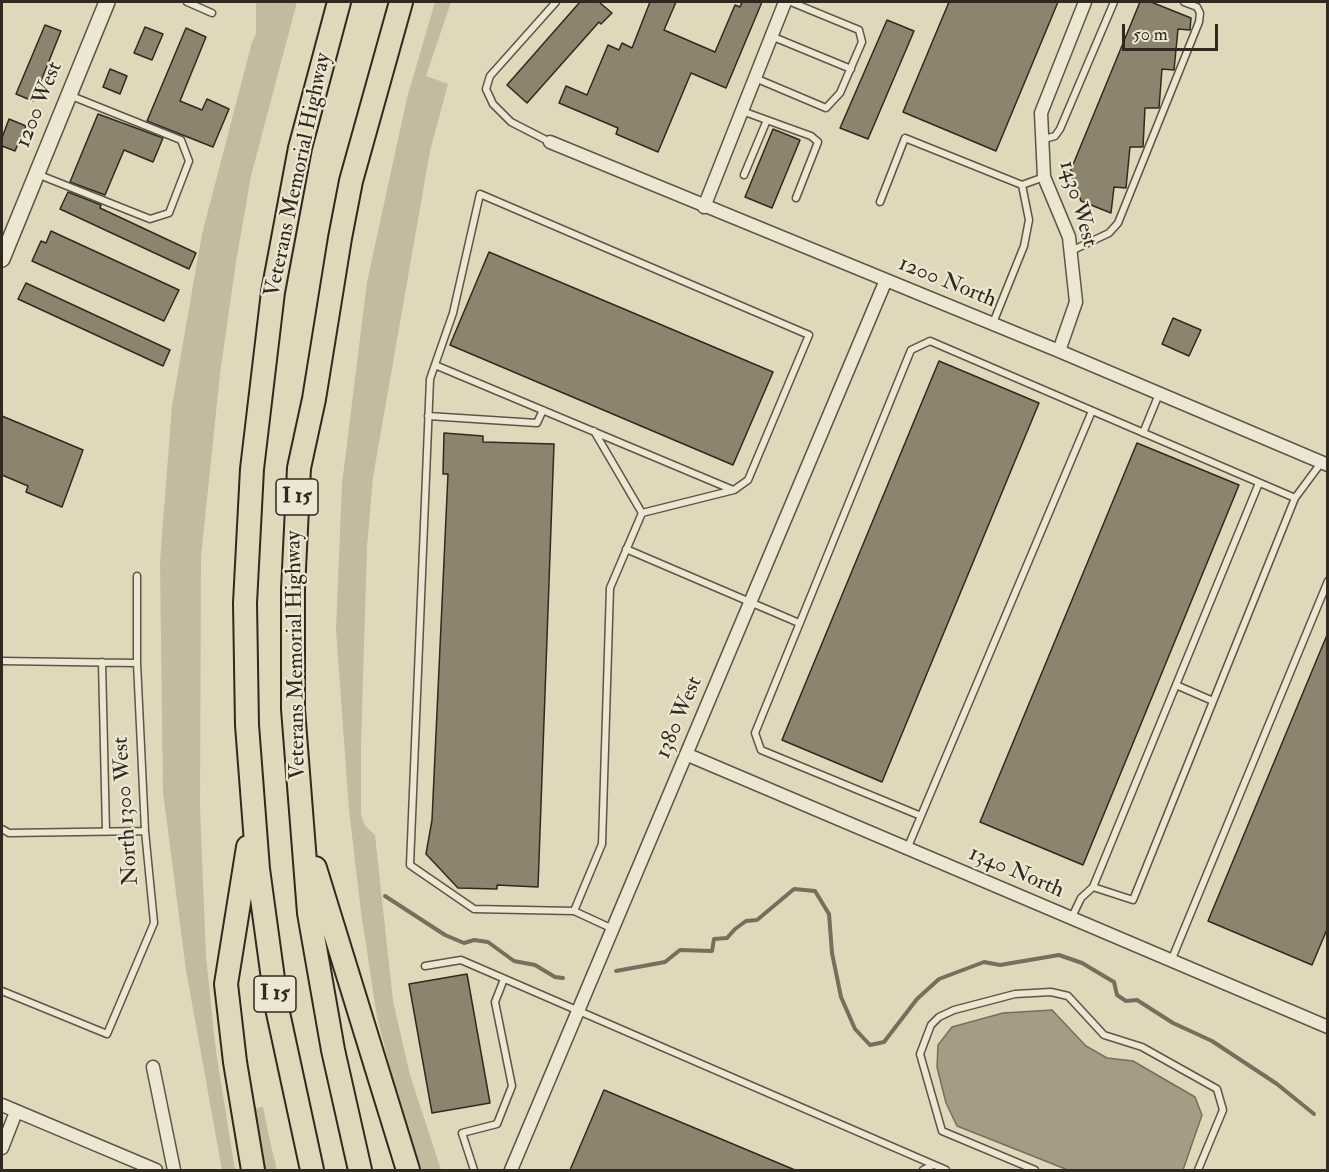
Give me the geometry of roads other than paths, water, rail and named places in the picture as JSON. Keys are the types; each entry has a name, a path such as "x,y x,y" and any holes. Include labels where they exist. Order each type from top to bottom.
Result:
{"highway":[{"name":"Veterans Memorial Highway","path":"312,1170 277,1008 253,816 247,725 245,603 249,504 260,388 273,292 291,193 312,100 339,2"},
{"name":"Veterans Memorial Highway","path":"360,1170 322,996 309,913 300,818 292,644 299,468 314,399 351,182 401,2"},
{"path":"253,816 226,984 235,1062 253,1170"},
{"path":"300,818 408,1170"}],"street":[{"name":"1200 West","path":"2,260 107,2"},
{"path":"704,207 785,2"},
{"name":"1430 West","path":"1059,351 1076,302 1070,237 1044,177 1040,141 1041,112 1084,2"},
{"name":"1200 North","path":"550,142 1059,351 1325,464"},
{"name":"1380 West","path":"511,1170 688,755 886,280"},
{"name":"1340 North","path":"688,755 1328,1027"},
{"path":"153,1067 174,1170"},
{"path":"2,1106 156,1170"},
{"path":"2,1148 16,1112"}],"lane":[{"path":"187,2 212,12"},
{"path":"550,142 511,122 493,104 486,89 490,76 556,2"},
{"path":"755,78 826,108 840,93 862,42 859,30 790,2"},
{"path":"1040,141 1055,136 1060,129 1114,2"},
{"path":"1071,251 1102,237 1118,223 1199,22 1200,14 1197,7 1184,2"},
{"path":"771,36 850,69"},
{"path":"36,174 150,219 169,213 189,161 181,140 69,95"},
{"path":"742,111 811,136 818,142 796,198"},
{"path":"744,175 767,120"},
{"path":"880,202 905,138 1022,184 1044,177"},
{"path":"993,324 1024,246 1029,220 1022,184"},
{"path":"613,930 574,911 474,909 410,865 430,379 453,313 480,194 809,335 748,480 734,490 642,513"},
{"path":"921,816 761,750 754,733 911,350 930,341 1295,498"},
{"path":"435,365 734,490"},
{"path":"1143,433 1159,393"},
{"path":"428,416 537,423 543,410"},
{"path":"907,849 1092,411"},
{"path":"594,431 642,513"},
{"path":"1093,887 1133,900 1295,498 1325,464"},
{"path":"1071,919 1081,898 1093,887 1259,483"},
{"path":"574,911 602,844 610,588 642,513"},
{"path":"626,549 799,623"},
{"name":"North 1300 West","path":"2,991 107,1034 154,923 145,831 137,663 137,576"},
{"path":"1171,962 1328,581"},
{"path":"2,660 137,663"},
{"path":"102,662 106,832"},
{"path":"1176,685 1213,701"},
{"path":"2,829 9,833 145,831"},
{"path":"425,966 461,960 946,1170"},
{"path":"474,1170 462,1133 497,1124 512,1086 495,1002 504,979"},
{"path":"1035,1170 942,1131 920,1054 931,1025 939,1017 954,1010 1015,994 1051,992 1068,996 1104,1035 1142,1047 1217,1089 1223,1110 1198,1170"},
{"path":"923,1170 933,1165"}],"waterway":[{"path":"616,971 665,962 680,950 712,951 714,939 727,938 746,921 757,920 794,889 815,891 829,914 832,953 841,997 855,1029 870,1045 884,1042 917,999 939,979 984,962 1000,965 1059,955 1082,963 1114,982 1117,995 1126,1001 1137,1000 1173,1023 1212,1041 1277,1084 1314,1114"},
{"path":"385,896 445,935 464,943 474,940 488,942 514,961 535,965 555,977 563,978"}]}
